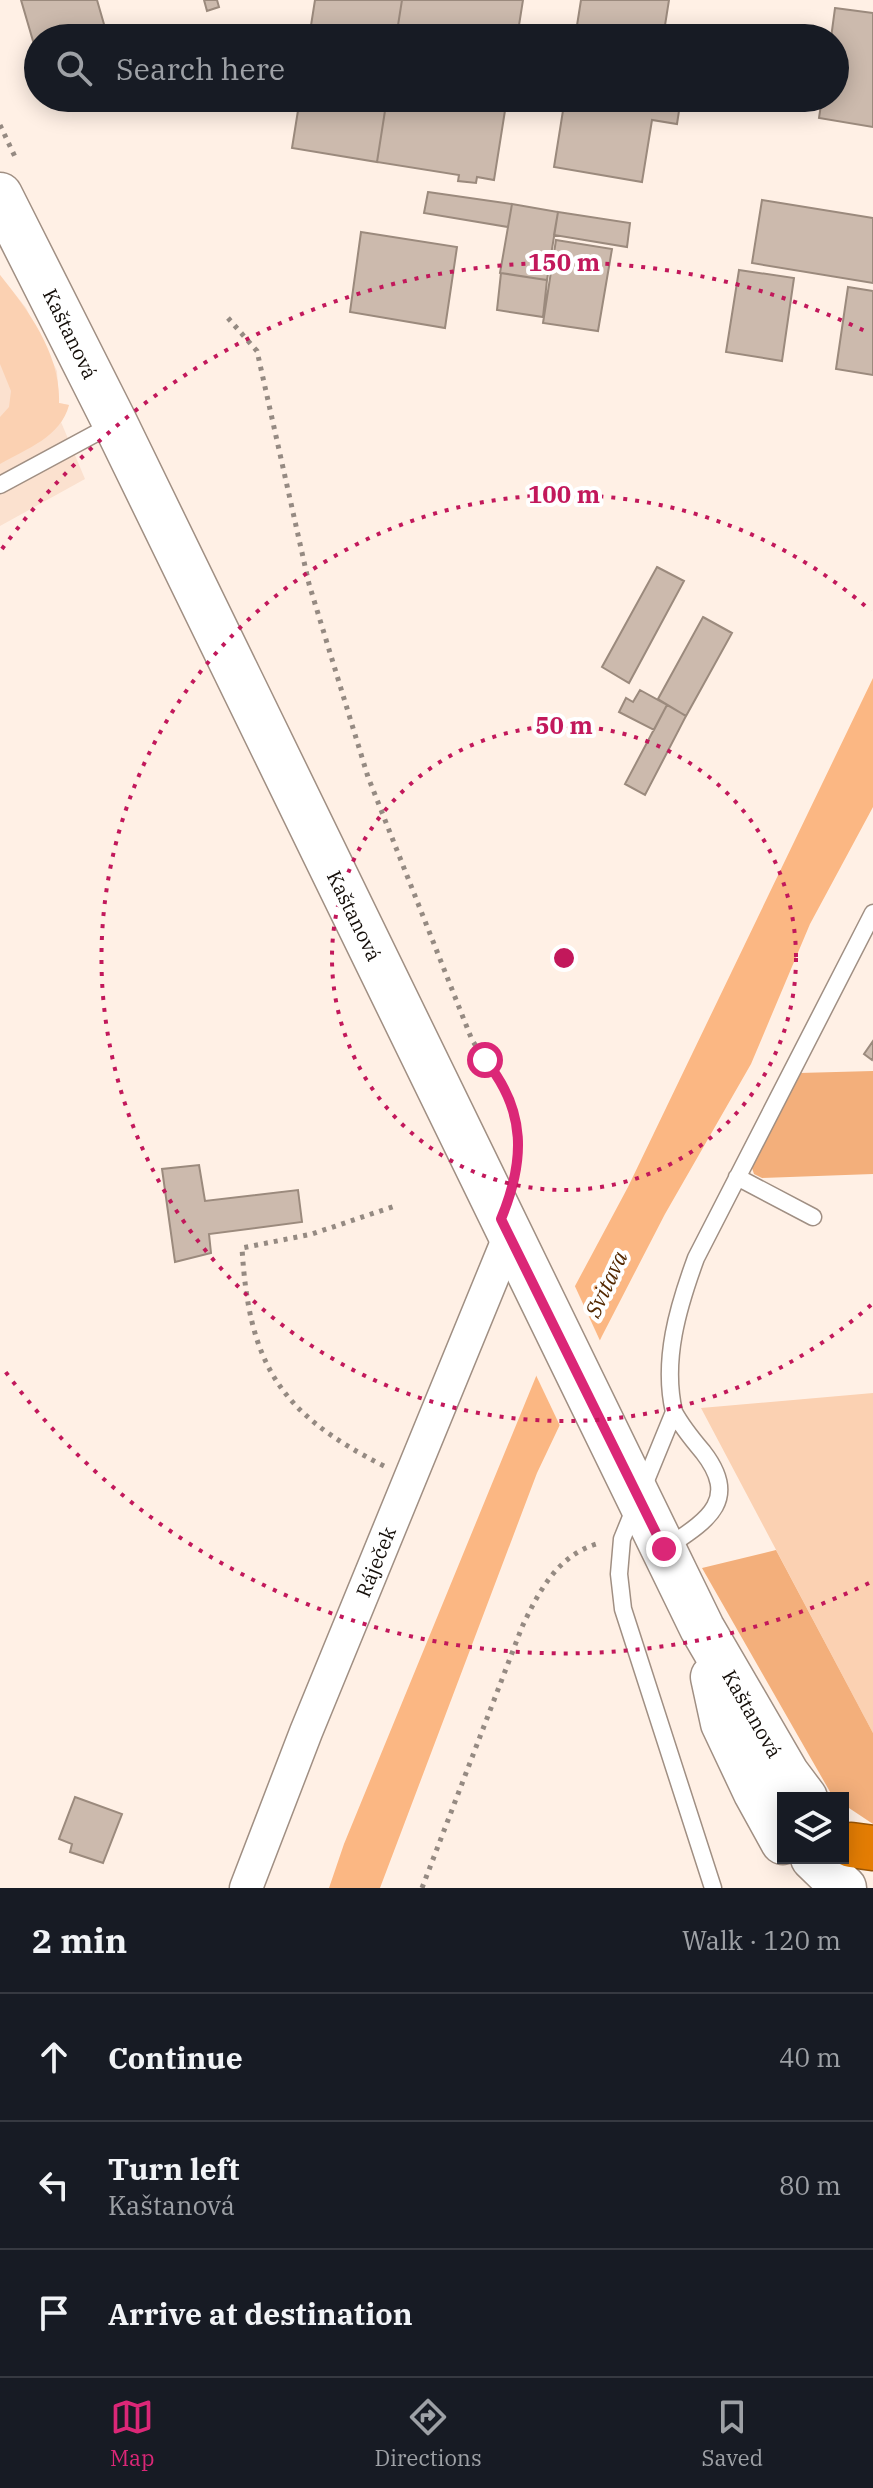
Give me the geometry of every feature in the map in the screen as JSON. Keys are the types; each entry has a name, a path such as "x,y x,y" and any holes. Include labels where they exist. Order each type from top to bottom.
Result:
{"main road":[{"name":"Kaštanová","path":"2,195 702,1628 800,1792"},
{"name":"Kaštanová","path":"702,1628 723,1723 777,1828"},
{"path":"844,1888 851,1850"},
{"path":"796,1864 811,1888"}],"street":[{"name":"Ráječek","path":"246,1888 306,1732 510,1239"}],"lane":[{"path":"0,485 115,423"},
{"path":"664,1549 704,1520 718,1505 720,1496 714,1471 674,1412 670,1393 669,1371 677,1316 696,1258 873,913"},
{"path":"737,1177 813,1217"},
{"path":"674,1412 629,1481 619,1574 623,1609 713,1888"}],"path":[{"path":"228,318 257,351 309,584 368,777 472,1040 504,1086 511,1102 518,1138 510,1239"},
{"path":"395,1206 312,1234 242,1248 250,1321 278,1385 296,1408 325,1431 410,1479"},
{"path":"422,1888 534,1601 549,1577 582,1549 622,1539"}],"shaded area":[{"path":"0,275 26,308 57,371 59,403 69,405 61,422 85,479 0,526"},
{"path":"0,275 41,334 55,368 59,403 69,405 65,416 51,434 0,464 0,417 9,407 11,391 0,364"},
{"path":"873,1071 873,1174 762,1178 754,1174 751,1165 799,1073"},
{"path":"873,1393 873,1733 701,1408"},
{"path":"776,1550 873,1733 873,1824 849,1808 849,1792 830,1792 702,1568"}],"water":[{"name":"Svitava","path":"873,678 873,807 810,924 751,1064 665,1214 602,1336 537,1473 380,1888 329,1888 344,1844 567,1301 628,1187"}],"pier":[{"path":"573,1282 602,1345 562,1430 534,1371"}],"building":[{"path":"21,0 97,0 104,24 28,24"},
{"path":"204,0 217,0 219,7 207,11"},
{"path":"315,0 402,0 398,24 311,24"},
{"path":"402,0 523,0 519,24 398,24"},
{"path":"581,0 669,0 665,24 577,24"},
{"path":"835,8 873,13 873,127 819,118 820,112 849,112 849,24 833,24"},
{"path":"298,112 385,112 377,162 292,148"},
{"path":"385,112 505,112 494,180 477,177 476,183 458,181 459,175 377,162"},
{"path":"563,112 679,112 677,124 652,120 642,182 554,167"},
{"path":"428,192 512,204 508,227 424,213"},
{"path":"762,200 873,218 873,283 752,263"},
{"path":"512,204 558,212 547,280 500,273"},
{"path":"558,212 630,223 627,247 554,235"},
{"path":"361,232 457,247 445,328 350,312"},
{"path":"556,240 612,249 598,331 543,323"},
{"path":"739,270 794,278 782,361 726,352"},
{"path":"501,273 547,280 543,317 497,310"},
{"path":"848,287 873,291 873,375 836,369"},
{"path":"657,567 684,581 629,683 602,667"},
{"path":"703,617 732,633 686,716 658,699"},
{"path":"640,690 667,705 654,730 619,712 626,698 633,702"},
{"path":"667,705 686,716 645,795 625,784"},
{"path":"873,1041 873,1058 872,1060 864,1054"},
{"path":"199,1165 205,1201 298,1190 302,1222 209,1234 211,1253 175,1262 162,1169"},
{"path":"75,1797 122,1814 103,1863 70,1852 72,1844 59,1839"}],"route":[{"path":"485,1060 504,1086 516,1118 517,1170 501,1219 664,1549"}]}
